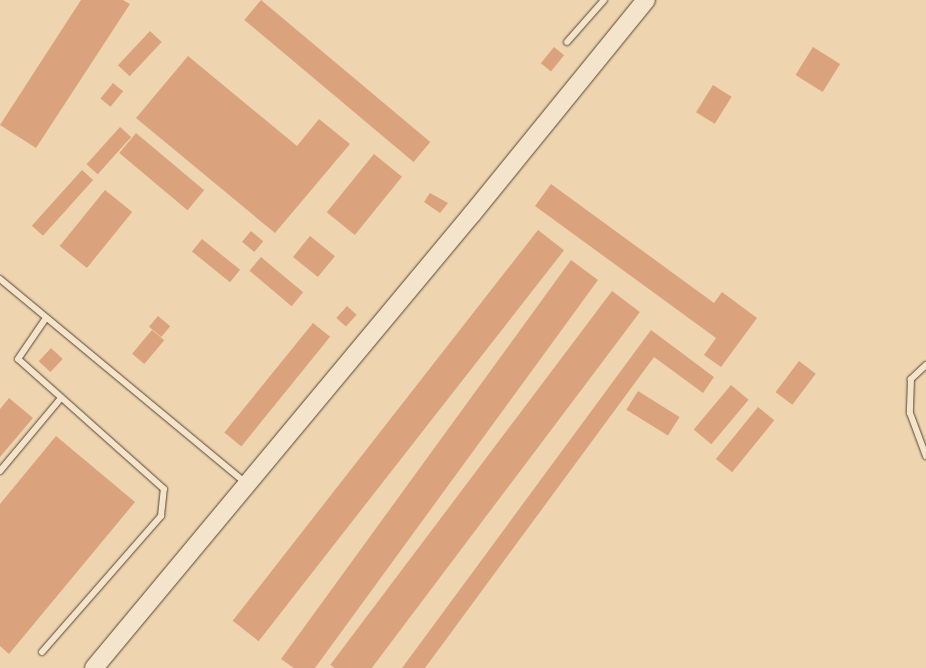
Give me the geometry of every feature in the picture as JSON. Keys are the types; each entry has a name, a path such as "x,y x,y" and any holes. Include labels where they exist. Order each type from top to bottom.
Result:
{"street":[{"path":"94,668 248,485 646,0"}],"lane":[{"path":"567,42 604,0"},
{"path":"0,279 248,485"},
{"path":"42,652 161,516 164,489 18,359 46,318"},
{"path":"926,365 911,379 910,413 926,456"},
{"path":"0,471 61,398"}],"building":[{"path":"81,0 123,0 130,4 36,148 0,125"},
{"path":"261,0 430,142 414,162 244,20"},
{"path":"150,31 162,42 130,76 118,65"},
{"path":"554,47 564,55 551,72 541,63"},
{"path":"813,47 840,64 823,92 796,75"},
{"path":"188,56 297,146 319,119 350,144 275,233 136,118"},
{"path":"113,83 123,91 111,107 100,99"},
{"path":"713,85 732,97 715,124 696,112"},
{"path":"120,127 131,137 98,174 87,164"},
{"path":"136,133 204,190 187,210 119,153"},
{"path":"374,154 402,177 355,235 327,212"},
{"path":"82,170 93,180 43,236 32,226"},
{"path":"551,184 714,303 722,292 757,318 721,367 704,355 716,338 535,206"},
{"path":"105,190 132,212 87,268 60,246"},
{"path":"430,193 448,203 440,213 424,202"},
{"path":"538,230 564,250 259,641 233,621"},
{"path":"251,231 263,241 254,252 242,242"},
{"path":"310,236 335,256 318,277 293,257"},
{"path":"202,239 240,270 230,282 192,251"},
{"path":"261,257 303,292 292,306 249,271"},
{"path":"571,260 598,280 315,668 294,668 281,659"},
{"path":"612,291 640,312 372,668 335,668 330,665"},
{"path":"347,306 357,315 346,327 336,318"},
{"path":"158,316 170,326 161,337 149,327"},
{"path":"313,323 330,337 241,446 224,433"},
{"path":"152,330 164,340 144,364 132,354"},
{"path":"651,330 714,377 703,393 654,357 425,668 402,668"},
{"path":"51,348 63,359 50,372 39,361"},
{"path":"799,361 816,374 792,405 776,392"},
{"path":"731,385 749,400 711,444 694,429"},
{"path":"638,391 680,417 668,436 626,410"},
{"path":"9,398 33,418 0,457 0,409"},
{"path":"758,407 774,420 732,472 716,459"},
{"path":"56,436 135,502 9,654 0,646 0,504"}]}
